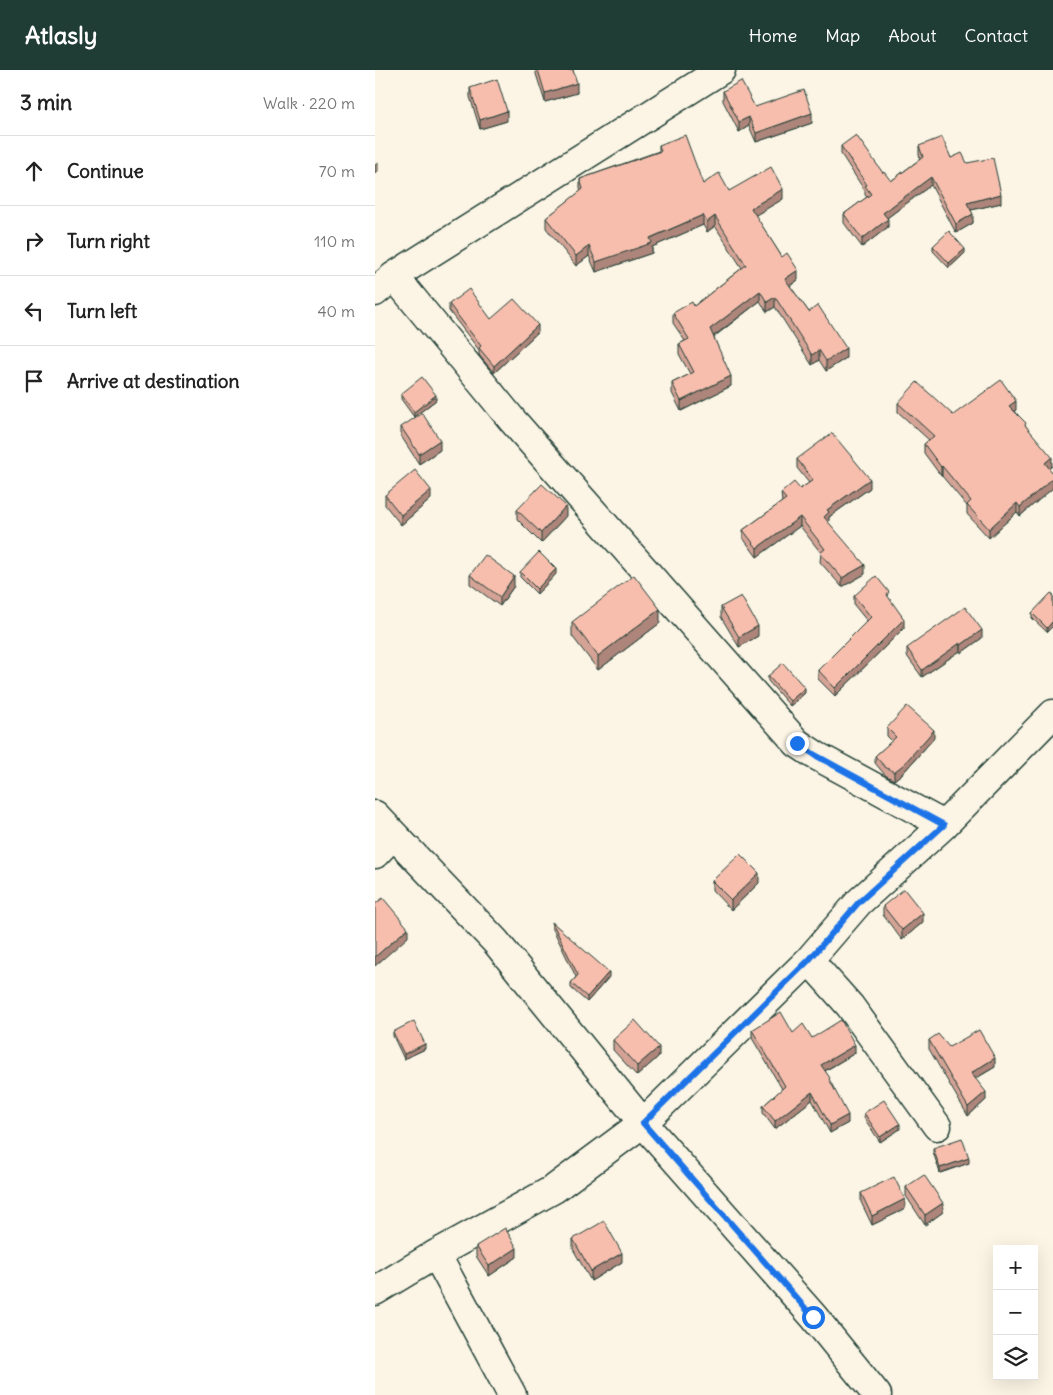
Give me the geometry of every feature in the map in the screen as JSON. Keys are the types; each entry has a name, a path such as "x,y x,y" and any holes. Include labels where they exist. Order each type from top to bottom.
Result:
{"street":[{"path":"721,70 385,284 513,422 797,743 815,755 944,825"},
{"path":"375,1291 436,1254 554,1189 643,1123 809,960 859,902 944,825 1053,714"},
{"path":"375,815 496,942 643,1123 813,1317 877,1395"},
{"path":"375,854 393,835"},
{"path":"809,960 850,1006 937,1126"},
{"path":"436,1254 512,1395"}],"building":[{"path":"538,70 573,70 577,83 545,93"},
{"path":"497,79 507,111 480,120 470,88"},
{"path":"741,81 755,107 804,90 812,113 756,133 749,117 739,122 723,91"},
{"path":"685,135 703,184 719,173 729,191 771,167 783,189 751,208 782,257 787,253 798,270 785,279 809,312 818,305 846,348 826,361 819,350 812,355 775,297 767,302 760,291 710,329 731,376 681,401 672,383 694,372 679,344 689,339 673,313 692,302 694,306 746,265 715,216 707,222 703,215 650,238 652,243 596,262 589,246 576,256 546,218 583,189 580,179 661,151 659,145"},
{"path":"856,135 883,173 891,181 923,157 919,146 942,137 951,158 962,153 967,163 993,158 1001,194 967,203 973,214 956,224 931,177 883,213 888,219 862,239 844,214 871,194 841,146"},
{"path":"949,231 965,249 949,263 933,246"},
{"path":"469,289 491,319 514,299 538,325 494,366 479,348 481,346 449,304"},
{"path":"422,377 436,395 414,412 401,394"},
{"path":"1001,380 1016,401 1009,406 1026,423 1025,425 1052,457 1045,463 1053,473 1053,478 1020,507 1017,503 989,529 967,505 971,501 941,467 924,444 934,436 898,403 917,382 953,415"},
{"path":"422,413 440,440 419,454 401,427"},
{"path":"832,433 870,479 827,510 829,512 824,517 865,565 842,578 820,553 825,549 800,517 757,548 743,530 786,499 781,493 794,482 800,489 813,480 797,459"},
{"path":"415,470 431,490 401,515 385,495"},
{"path":"542,484 566,506 541,533 517,510"},
{"path":"539,552 556,569 537,589 520,572"},
{"path":"485,555 514,576 500,597 470,575"},
{"path":"634,575 660,609 598,656 572,622"},
{"path":"876,576 889,592 887,595 904,619 835,688 818,670 871,617 854,596"},
{"path":"1051,593 1053,594 1053,621 1047,628 1032,613"},
{"path":"741,596 758,626 739,637 721,607"},
{"path":"965,607 982,630 922,670 907,648"},
{"path":"783,663 805,688 790,701 768,676"},
{"path":"907,706 934,730 903,765 894,772 885,767 875,756 896,737 887,728"},
{"path":"740,854 759,873 731,900 712,881"},
{"path":"904,889 923,913 902,930 883,906"},
{"path":"383,898 408,928 375,957 375,904"},
{"path":"552,922 609,972 587,997 571,983 578,975"},
{"path":"781,1012 793,1033 803,1024 812,1038 841,1020 855,1045 821,1065 830,1078 848,1115 830,1125 812,1092 775,1121 763,1106 785,1086 752,1030"},
{"path":"635,1020 659,1047 637,1066 613,1040"},
{"path":"414,1021 425,1044 404,1054 393,1032"},
{"path":"979,1030 995,1058 971,1073 986,1092 968,1107 929,1040 938,1034 949,1047"},
{"path":"884,1100 900,1124 880,1137 864,1113"},
{"path":"962,1138 969,1158 940,1168 933,1148"},
{"path":"924,1175 943,1203 925,1215 906,1187"},
{"path":"894,1177 905,1199 872,1216 861,1193"},
{"path":"604,1221 622,1253 591,1271 573,1239"},
{"path":"505,1228 517,1248 489,1266 476,1246"}],"route":[{"path":"797,743 815,755 944,825 859,902 809,960 643,1123 813,1317"}]}
